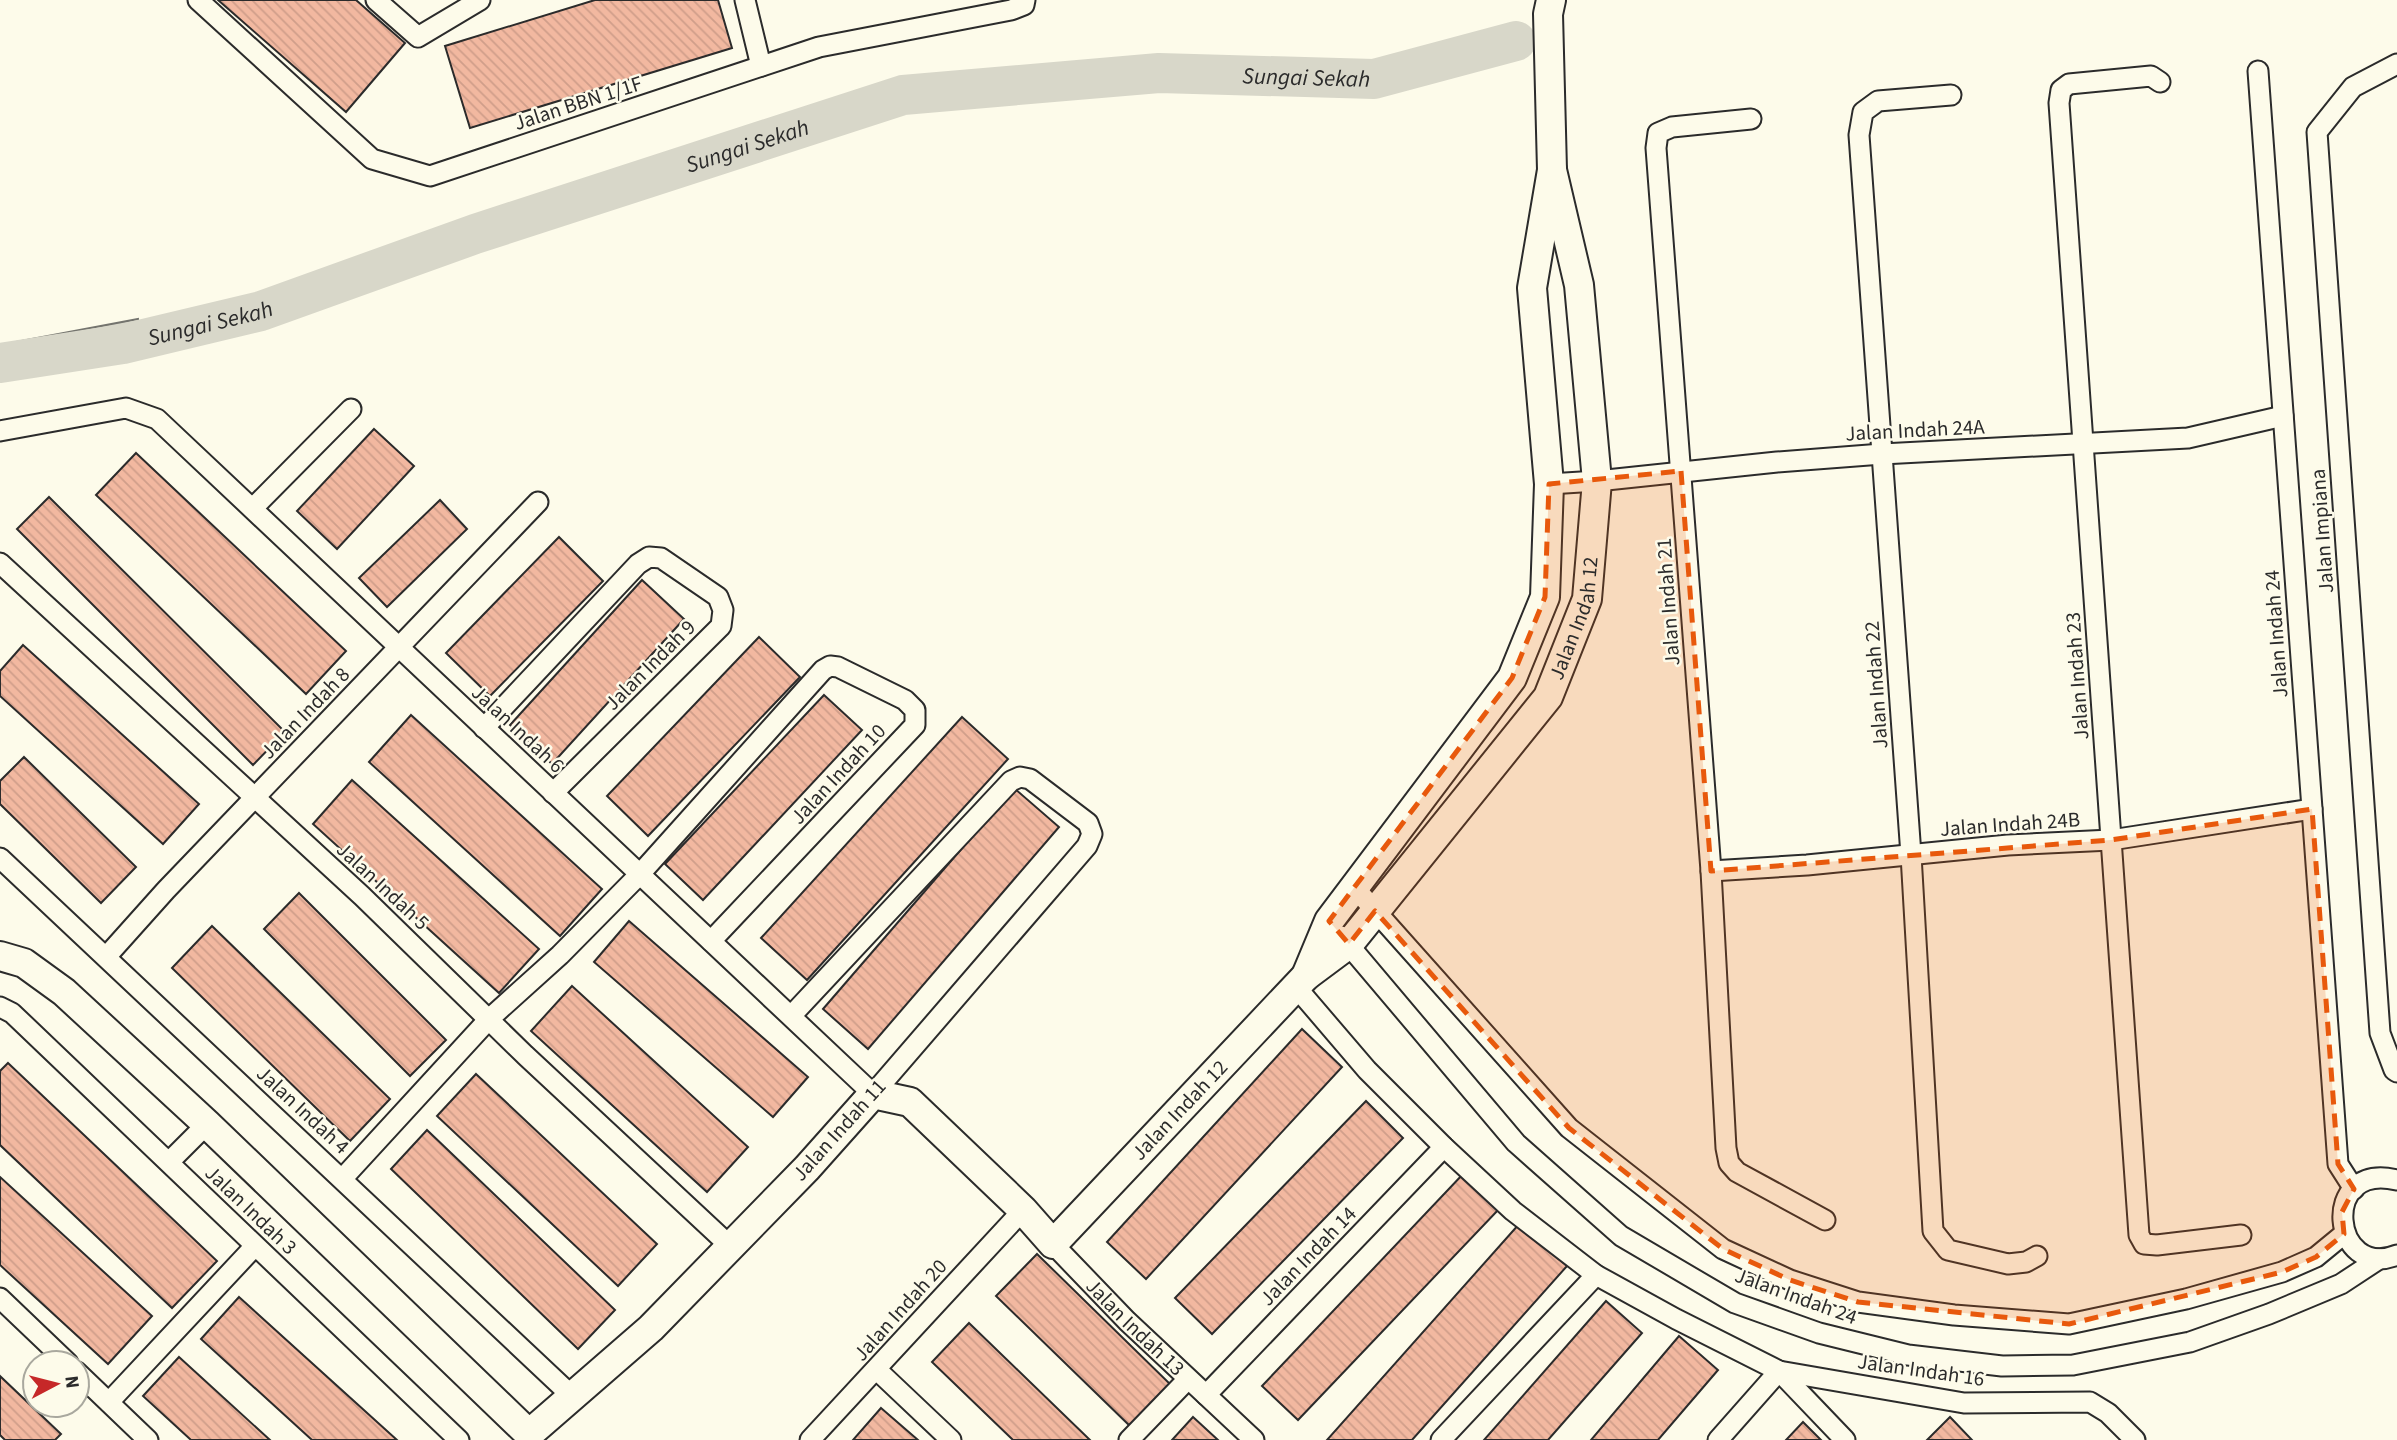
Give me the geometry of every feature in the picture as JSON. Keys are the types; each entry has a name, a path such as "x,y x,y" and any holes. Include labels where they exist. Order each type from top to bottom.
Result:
{"street":[{"name":"Jalan BBN 1/1F","path":"198,0 372,159 430,176 819,47 1011,10 1024,5 1025,0"},
{"path":"376,0 418,37 480,0"},
{"path":"745,0 761,66"},
{"name":"Jalan Indah 12","path":"1301,981 1329,921 1512,678 1545,597 1549,484 1532,288 1552,170 1548,14 1551,0"},
{"name":"Jalan Impiana","path":"2397,64 2353,87 2317,132 2380,1033 2397,1072"},
{"name":"Jalan Indah 24","path":"2258,71 2338,1164 2354,1189"},
{"name":"Jalan Indah 23","path":"2160,82 2151,76 2069,84 2061,90 2059,103 2139,1235 2144,1244 2157,1245 2241,1235"},
{"name":"Jalan Indah 22","path":"1951,95 1878,101 1863,112 1859,135 1911,855 1933,1231 1948,1250 1972,1256 2008,1264 2026,1262 2037,1256"},
{"name":"Jalan Indah 21","path":"1751,119 1672,127 1658,133 1656,148 1711,871 1726,1148 1729,1163 1737,1172 1825,1220"},
{"name":"Jalan Indah 12","path":"1053,1244 1301,981 1349,944 1548,697 1587,599 1597,481 1579,285 1552,170"},
{"name":"Jalan Indah 6","path":"0,431 126,408 157,419 873,1094"},
{"path":"253,508 351,409"},
{"name":"Jalan Indah 24A","path":"1549,484 1882,454 2188,438 2283,416"},
{"name":"Jalan Indah 8","path":"106,957 166,890 538,502"},
{"name":"Jalan Indah 9","path":"484,727 638,564 649,557 661,558 718,597 723,610 721,626 554,793"},
{"name":"Jalan Indah 5","path":"0,563 362,896 730,1246"},
{"name":"Jalan Indah 10","path":"640,874 822,670 830,666 838,667 905,700 915,710 915,725 711,941"},
{"name":"Jalan Indah 11","path":"530,1437 651,1328 807,1168 1087,846 1092,834 1088,822 1030,779 1020,777 1011,782 791,1016"},
{"name":"Jalan Indah 24B","path":"1711,871 1807,865 2008,845 2111,840 2312,809"},
{"name":"Jalan Indah 4","path":"0,858 573,1397"},
{"path":"342,1178 489,1019 560,955 640,874"},
{"name":"Jalan Indah 24","path":"1354,887 1569,1128 1723,1249 1790,1280 1858,1302 1954,1315 2069,1324 2186,1299 2283,1272 2316,1257 2344,1234"},
{"name":"Jalan Indah 24","path":"1329,921 1516,1143 1621,1236 1735,1303 1819,1333 1921,1356 2002,1366 2073,1365 2190,1342 2269,1314 2341,1284 2388,1257"},
{"path":"0,956 24,963 64,992 207,1124 530,1437"},
{"path":"1301,981 1367,1070 1513,1211 1596,1275 1779,1371 1845,1440"},
{"name":"Jalan Indah 3","path":"6,1010 459,1440"},
{"name":"Jalan Indah 13","path":"873,1094 910,1102 1023,1210 1053,1244 1188,1379 1254,1440"},
{"path":"169,1163 207,1124"},
{"name":"Jalan Indah 14","path":"1206,1395 1444,1147"},
{"path":"2388,1257 2358,1251 2344,1234 2342,1212 2345,1202 2360,1183 2373,1178 2397,1180"},
{"name":"Jalan Indah 20","path":"810,1440 1023,1210"},
{"path":"109,1402 255,1246"},
{"path":"1441,1440 1596,1275"},
{"path":"0,1298 53,1349"},
{"path":"877,1370 951,1440"},
{"path":"1718,1440 1779,1371"},
{"name":"Jalan Indah 16","path":"1779,1371 1964,1403 2090,1402 2108,1413 2135,1440"},
{"path":"1129,1440 1188,1379"},
{"path":"91,1385 148,1440"}],"highlighted area":[{"path":"1681,471 1711,871 2111,840 2312,809 2338,1164 2354,1189 2342,1212 2344,1234 2316,1257 2282,1272 2069,1324 1858,1302 1790,1280 1723,1249 1569,1128 1375,911 1349,944 1329,921 1512,678 1545,597 1549,484"}],"shaded area":[{"path":"138,319 141,350 0,379 0,345"}],"building":[{"path":"218,0 356,0 405,43 346,112"},
{"path":"595,0 718,0 732,48 470,128 445,46"},
{"path":"374,429 414,466 337,549 297,511"},
{"path":"136,453 346,651 306,694 96,495"},
{"path":"49,497 285,732 253,765 17,529"},
{"path":"440,500 467,529 387,607 359,578"},
{"path":"559,537 603,581 490,696 446,653"},
{"path":"642,580 684,619 552,764 510,725"},
{"path":"759,637 800,677 648,836 607,796"},
{"path":"23,645 199,804 163,844 0,696 0,671"},
{"path":"824,695 862,730 703,900 665,864"},
{"path":"411,715 602,889 560,936 369,762"},
{"path":"962,717 1008,759 807,980 761,938"},
{"path":"24,757 136,867 101,903 0,804 0,781"},
{"path":"352,780 539,949 499,993 313,824"},
{"path":"1014,788 1059,827 868,1049 823,1009"},
{"path":"299,893 446,1040 410,1076 264,929"},
{"path":"629,921 808,1077 773,1117 594,962"},
{"path":"212,926 390,1099 350,1141 172,968"},
{"path":"572,986 748,1147 707,1192 531,1031"},
{"path":"1302,1029 1342,1067 1146,1279 1107,1242"},
{"path":"8,1063 217,1261 172,1308 0,1145 0,1071"},
{"path":"476,1074 657,1244 618,1286 437,1116"},
{"path":"1366,1101 1403,1138 1212,1334 1175,1298"},
{"path":"427,1130 615,1310 578,1349 391,1169"},
{"path":"1464,1173 1500,1208 1298,1420 1262,1386"},
{"path":"0,1177 152,1316 108,1364 0,1265"},
{"path":"1520,1223 1567,1266 1412,1440 1327,1440"},
{"path":"1037,1254 1171,1385 1131,1427 996,1296"},
{"path":"239,1297 397,1440 312,1440 201,1339"},
{"path":"1606,1301 1642,1333 1548,1440 1484,1440"},
{"path":"969,1323 1090,1440 1013,1440 932,1362"},
{"path":"1679,1336 1718,1370 1658,1440 1591,1440"},
{"path":"179,1357 270,1440 191,1440 143,1396"},
{"path":"0,1376 21,1396 21,1419 45,1419 61,1434 55,1440 5,1440 0,1435"},
{"path":"881,1408 918,1440 853,1440"},
{"path":"1193,1417 1218,1440 1172,1440"},
{"path":"1950,1417 1972,1440 1927,1440"},
{"path":"1803,1422 1821,1440 1786,1440"}],"waterway":[{"name":"Sungai Sekah","path":"0,363 123,344 261,311 475,234 903,95 1159,73 1374,79 1516,41"}]}
